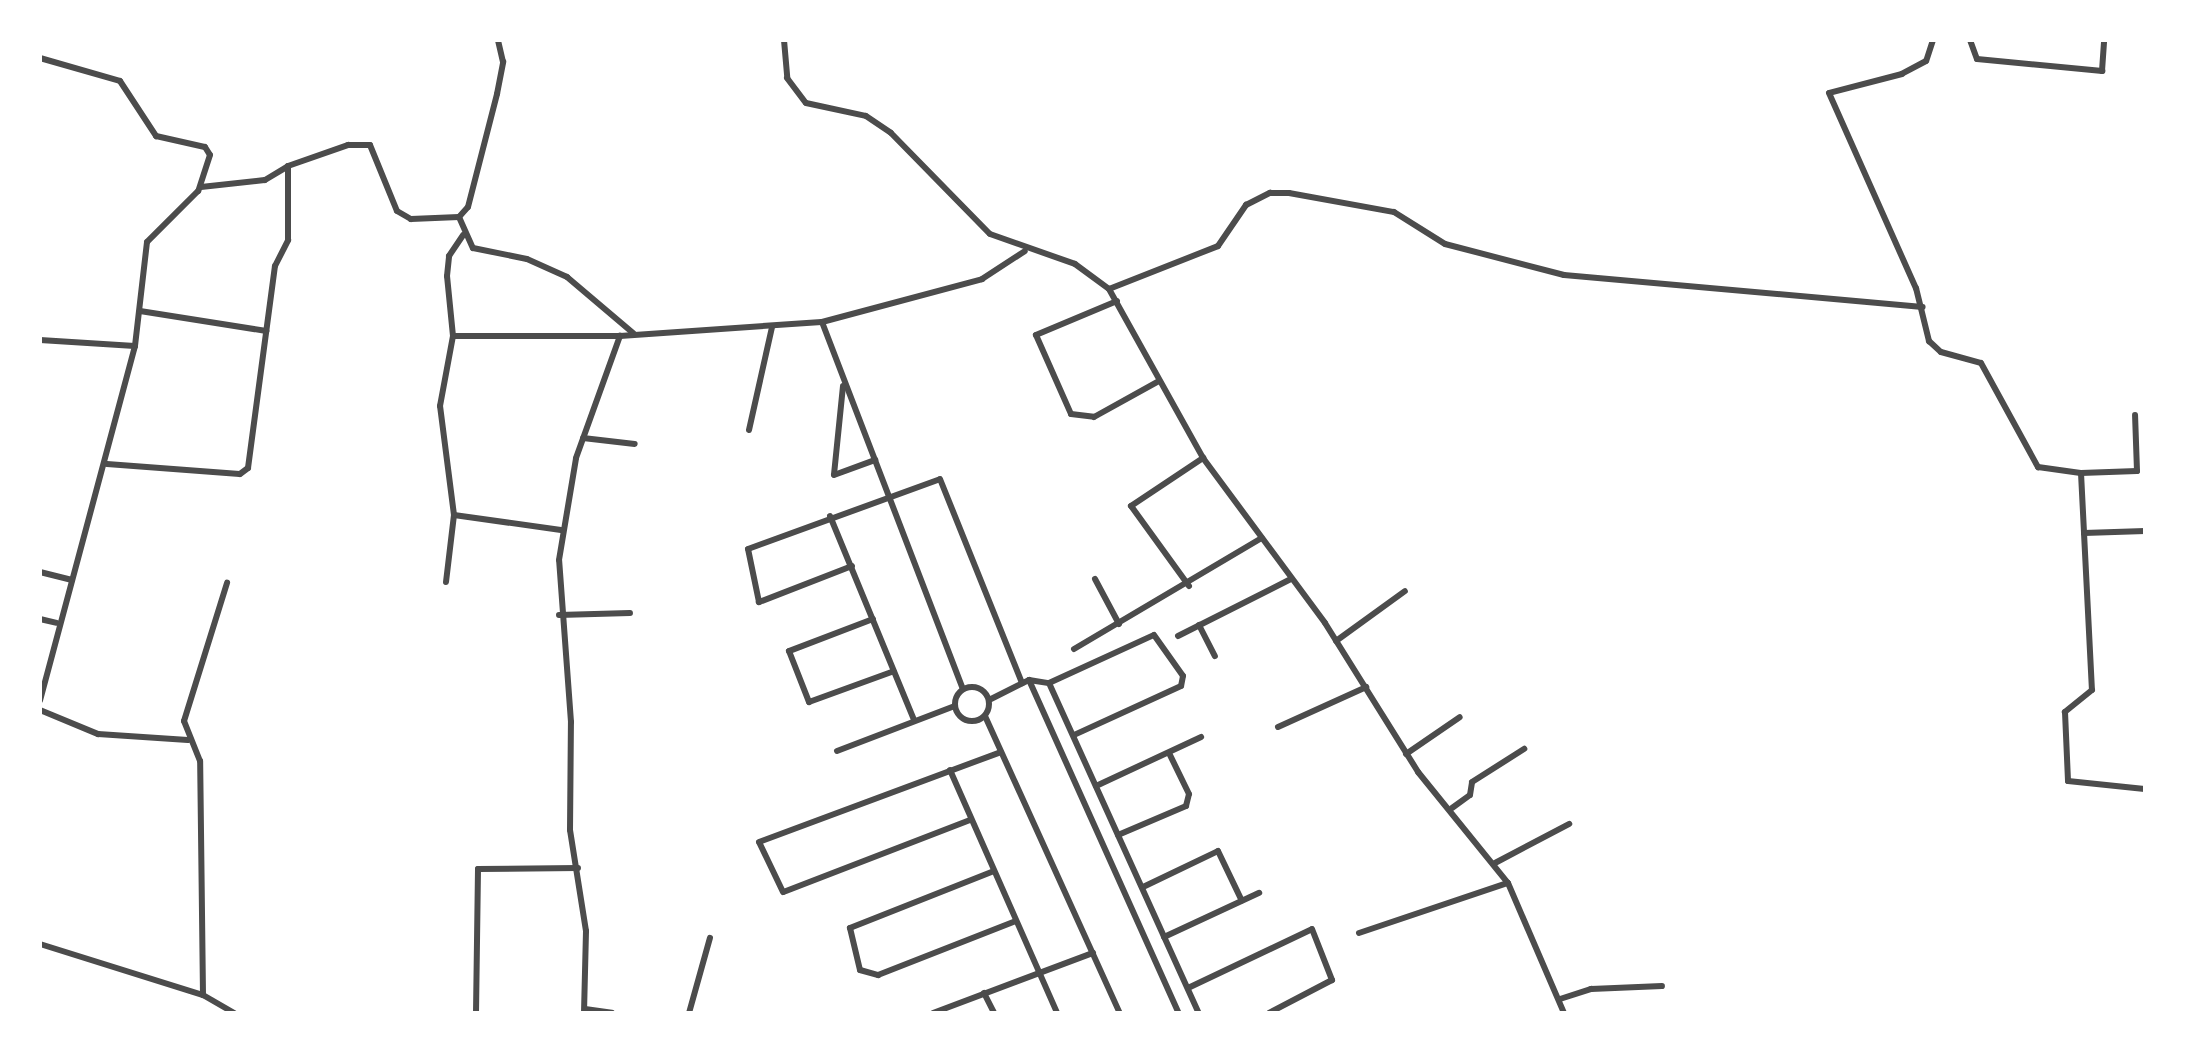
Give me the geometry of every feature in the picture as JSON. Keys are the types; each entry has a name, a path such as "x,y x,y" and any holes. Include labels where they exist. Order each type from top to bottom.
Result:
{"street":[{"path":"201,187 265,180 288,166 348,145 370,145 379,153 397,211 411,219 459,217 468,207 497,94 503,62 498,40"},
{"path":"784,40 788,78 797,96 866,116 891,133 964,214 1025,251 1075,264 1109,289 1203,458 1336,641 1406,754 1452,808 1508,883 1564,1013"},
{"path":"1933,40 1926,61 1902,74 1829,93 1923,307 1934,347 1985,367 2032,462 2081,473 2137,471 2135,415"},
{"path":"1970,40 1977,59 2102,71 2104,40"},
{"path":"40,58 120,81 156,136 205,147 210,155 201,187 147,242 135,346 107,464 57,623 49,673 40,700"},
{"path":"107,464 240,474 248,468 275,266 288,240 288,166"},
{"path":"1109,289 1217,246 1246,205 1270,193 1289,193 1394,212 1445,244 1564,275 1923,307"},
{"path":"459,217 463,235 481,252 527,259 567,277 633,333"},
{"path":"446,582 454,516 440,406 453,336 447,276 449,256 463,235"},
{"path":"453,336 620,336 822,322 982,279 1025,251"},
{"path":"1117,301 1036,335 1070,414 1086,419 1159,381"},
{"path":"140,311 266,331"},
{"path":"822,322 963,689 955,706 837,751"},
{"path":"749,430 772,327"},
{"path":"612,1013 585,1011 578,868 570,830 570,700 559,615 561,530 583,438 620,336"},
{"path":"40,340 135,346"},
{"path":"844,383 831,470 834,475 875,460"},
{"path":"583,438 635,444"},
{"path":"1189,586 1131,506 1203,458"},
{"path":"2081,473 2092,690 2065,712 2068,781 2145,789"},
{"path":"852,566 765,601 753,595 748,549 935,478 946,483 1026,682 1179,1013"},
{"path":"454,516 561,530"},
{"path":"831,516 914,720"},
{"path":"2084,533 2145,531"},
{"path":"1074,649 1189,586 1262,538"},
{"path":"40,572 72,580"},
{"path":"1095,579 1119,624"},
{"path":"1178,636 1291,579"},
{"path":"203,995 200,761 188,740 185,711 222,615 227,583"},
{"path":"1336,641 1405,591"},
{"path":"559,615 629,613"},
{"path":"40,619 57,623"},
{"path":"873,619 789,650 809,702 894,671"},
{"path":"1199,625 1215,656"},
{"path":"1074,735 1181,686 1183,676 1154,635 1049,684 1026,682 989,701 985,716 1120,1013"},
{"path":"40,671 49,673"},
{"path":"1049,684 1199,1013"},
{"path":"1278,727 1366,687"},
{"path":"963,689 978,688 989,701"},
{"path":"955,706 966,720 985,716"},
{"path":"40,710 108,736 188,740"},
{"path":"1406,754 1460,717"},
{"path":"1096,786 1201,737"},
{"path":"1452,808 1471,795 1472,782 1524,748"},
{"path":"970,820 792,891 779,890 765,860 761,838 1001,752"},
{"path":"1118,835 1186,806 1189,794 1169,753"},
{"path":"950,770 1057,1013"},
{"path":"1495,863 1569,824"},
{"path":"1143,887 1217,851 1242,901"},
{"path":"476,1013 478,869 578,868"},
{"path":"994,872 850,928 860,970 878,975 1016,921"},
{"path":"1359,933 1508,883"},
{"path":"1164,937 1259,893"},
{"path":"1188,988 1311,929 1332,980 1273,1011"},
{"path":"689,1013 710,938"},
{"path":"40,944 203,995 234,1013"},
{"path":"933,1013 1093,953"},
{"path":"1560,999 1591,989 1662,986"},
{"path":"984,993 994,1013"},
{"path":"1273,1011 1287,1013"}]}
